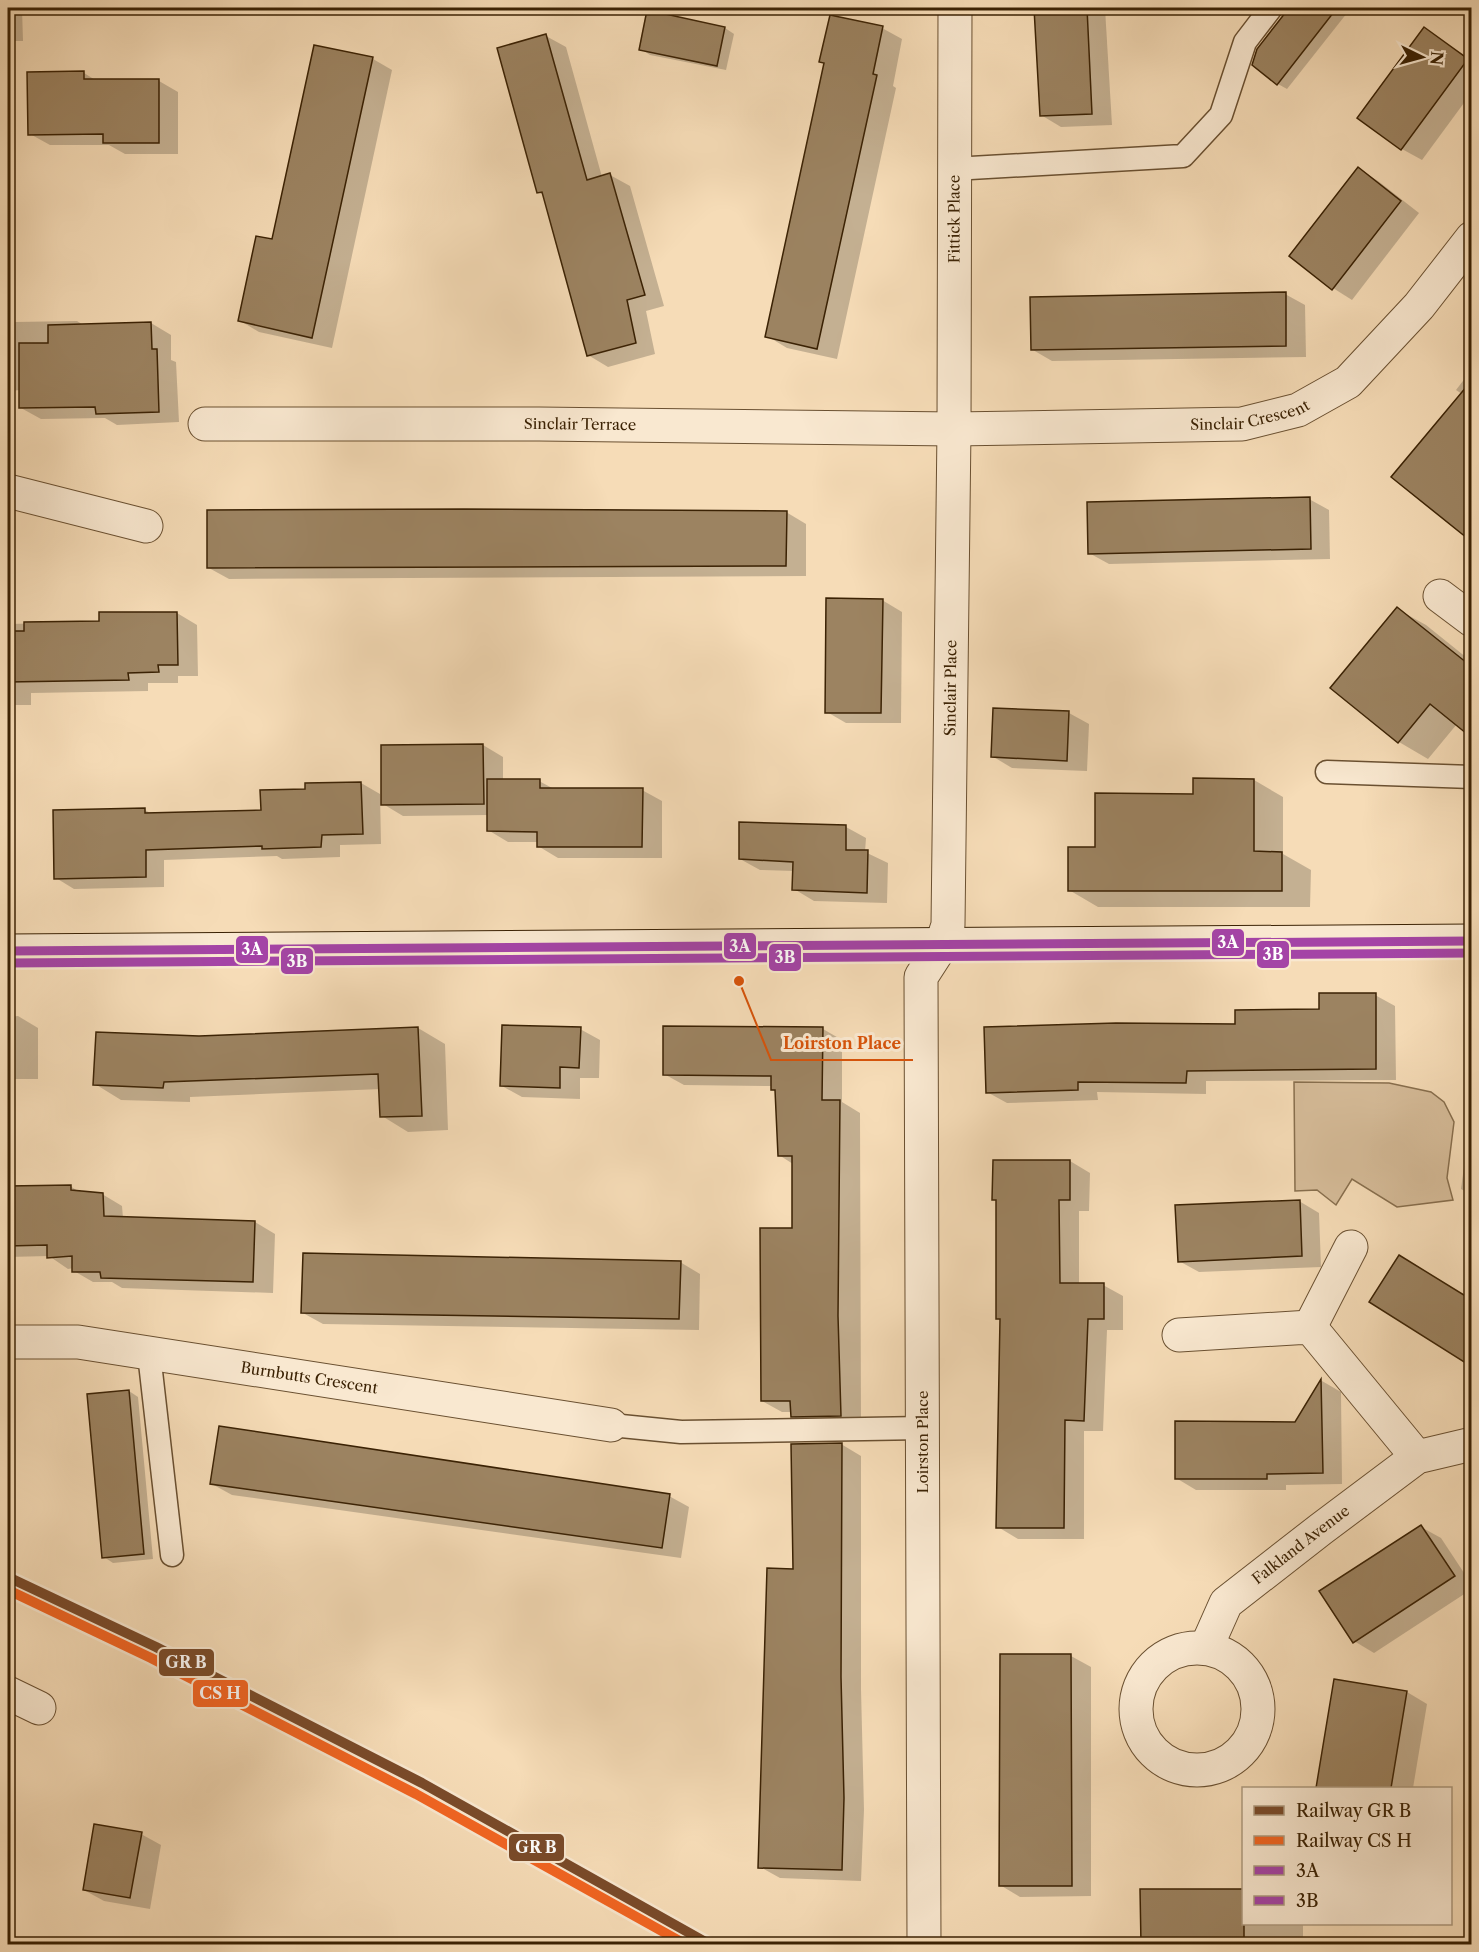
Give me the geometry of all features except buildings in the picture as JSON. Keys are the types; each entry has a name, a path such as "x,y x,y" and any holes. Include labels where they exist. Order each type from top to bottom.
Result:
{"street":[{"name":"Fittick Place","path":"954,429 955,8"},
{"name":"Sinclair Crescent","path":"954,429 1242,424 1298,410 1348,382 1419,306 1472,238"},
{"name":"Sinclair Terrace","path":"205,424 539,424 954,429"},
{"name":"Sinclair Place","path":"941,946 948,925 954,429"},
{"path":"8,491 146,526"},
{"path":"1440,596 1472,620"},
{"path":"8,951 1472,941"},
{"name":"Loirston Place","path":"924,1944 921,977 941,946"},
{"path":"1310,1327 1351,1247"},
{"path":"1179,1335 1310,1327"},
{"path":"1310,1327 1417,1457"},
{"name":"Burnbutts Crescent","path":"8,1342 78,1342 611,1425"},
{"name":"Falkland Avenue","path":"1206,1648 1226,1602 1417,1457 1472,1444"},
{"path":"8,1693 39,1708"}],"lane":[{"path":"953,169 1184,156 1221,115 1245,42 1271,8"},
{"path":"1327,772 1472,777"},
{"path":"149,1354 172,1555"},
{"path":"611,1425 681,1432 922,1428"}],"shaded area":[{"path":"1294,1082 1389,1083 1431,1092 1444,1102 1454,1122 1447,1178 1453,1200 1397,1207 1352,1179 1336,1205 1317,1190 1295,1191"}],"transit line":[{"name":"3A","path":"8,951 1472,941"},
{"name":"3B","path":"8,963 1472,953"},
{"path":"8,1577 156,1647 422,1783 709,1944"},
{"path":"8,1590 151,1658 416,1794 685,1944"}],"place":[{"name":"Loirston Place","path":"739,981"}]}
